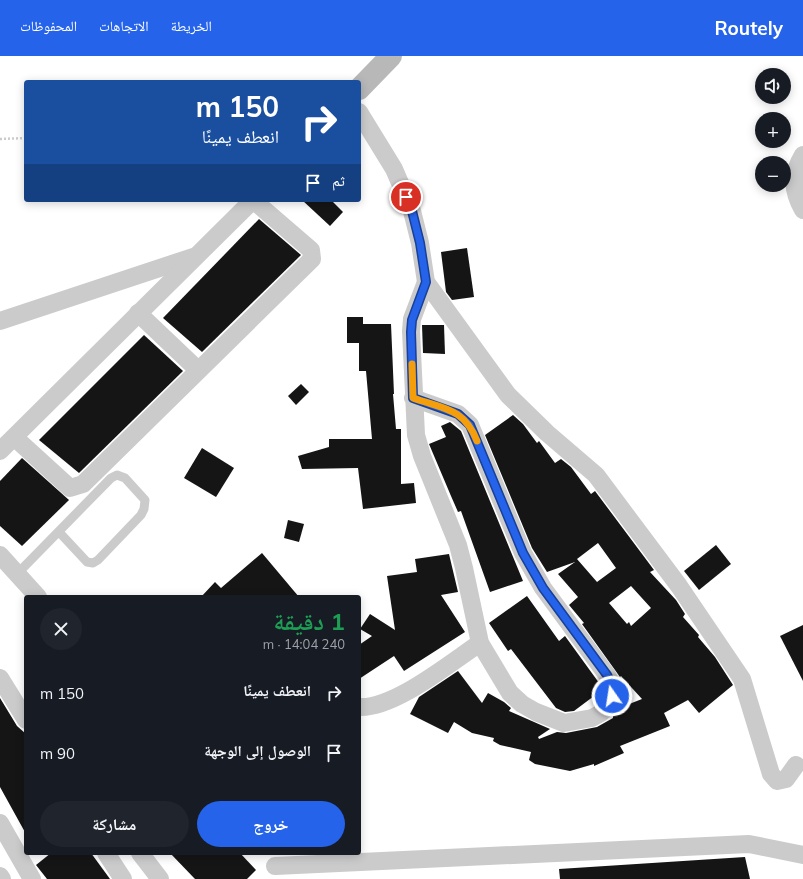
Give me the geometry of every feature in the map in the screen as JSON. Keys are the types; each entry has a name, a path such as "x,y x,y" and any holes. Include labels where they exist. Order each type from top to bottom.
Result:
{"street":[{"path":"361,87 391,56"},
{"path":"361,115 394,169 412,211 420,243 426,282 508,395 547,433 596,475 679,586 742,679 771,774 777,781 786,779 796,765"},
{"path":"803,155 796,167 794,178 795,191 803,210"},
{"path":"0,451 251,202"},
{"path":"14,437 70,488 83,484 312,259 311,250 255,202"},
{"path":"0,332 8,319 197,255"},
{"path":"413,398 458,414 470,425 523,553 534,573 607,675 612,685 612,696 608,706 601,714 592,718 564,723 536,712 522,704 510,693 480,643 458,545 418,445 416,435 413,398 411,326 426,282"},
{"path":"138,313 198,370"},
{"path":"0,555 36,595"},
{"path":"361,707 379,706 400,697 480,643"},
{"path":"0,678 24,717"},
{"path":"0,822 32,879"},
{"path":"273,866 749,844 803,855"},
{"path":"107,855 123,879"},
{"path":"142,855 160,879"}],"lane":[{"path":"17,574 110,478 117,475 125,478 145,500 144,509 141,515 98,560 93,563 87,562 59,532"}],"path":[{"path":"0,139 24,138"}],"building":[{"path":"304,202 333,202 343,212 330,226"},
{"path":"259,219 301,255 202,352 163,318"},
{"path":"467,248 474,297 452,300 446,292 441,252"},
{"path":"347,317 363,317 363,324 391,324 393,394 396,429 401,429 401,484 414,483 416,503 363,509 358,468 302,469 298,456 329,447 329,439 372,439 366,371 359,371 359,343 347,343"},
{"path":"422,325 444,325 445,354 423,353"},
{"path":"144,335 183,371 79,473 39,440"},
{"path":"301,384 309,392 296,405 288,396"},
{"path":"513,415 523,424 537,443 539,441 555,463 561,459 571,467 591,494 595,491 654,570 650,572 676,600 685,614 683,617 699,635 698,637 715,657 733,685 699,713 688,700 664,713 670,726 620,746 624,753 594,766 594,764 570,771 535,764 529,760 531,752 500,745 493,741 494,738 472,733 454,722 448,733 410,714 419,697 458,671 482,703 488,693 504,702 511,708 509,711 550,729 538,737 539,739 557,732 566,733 597,727 613,718 619,708 642,699 621,676 620,677 582,624 584,623 569,605 578,597 558,574 575,562 547,572 532,548 485,435","holes":["598,543 616,568 597,582 577,559","631,586 651,608 631,626 629,622 627,624 609,603"]},
{"path":"450,422 461,431 523,581 490,592 461,511 458,512 429,444 446,437 441,426"},
{"path":"202,448 234,468 216,497 184,478"},
{"path":"22,458 69,500 22,546 0,526 0,481"},
{"path":"288,520 304,524 299,542 284,538"},
{"path":"716,545 731,564 699,590 684,571"},
{"path":"262,553 297,595 203,595 215,582 221,588"},
{"path":"449,554 458,592 441,595 465,632 404,671 394,656 361,678 361,644 372,636 361,630 361,628 370,614 395,630 387,576 417,572 415,559"},
{"path":"527,596 559,641 565,636 602,687 602,690 574,711 565,712 556,708 511,649 508,651 489,623"},
{"path":"803,625 803,681 780,636"},
{"path":"0,698 17,726 24,732 24,830 0,787"},
{"path":"48,855 92,855 110,879 47,879 36,865"},
{"path":"172,855 242,855 256,870 247,879 195,879"},
{"path":"745,857 750,879 560,879 559,869"}],"slow traffic":[{"path":"412,364 413,398 458,414 464,418 474,432 477,441"}],"route":[{"path":"406,197 412,211 420,243 426,282 412,320 413,398 458,414 470,425 523,553 543,588 607,675 612,685 612,696"}]}
